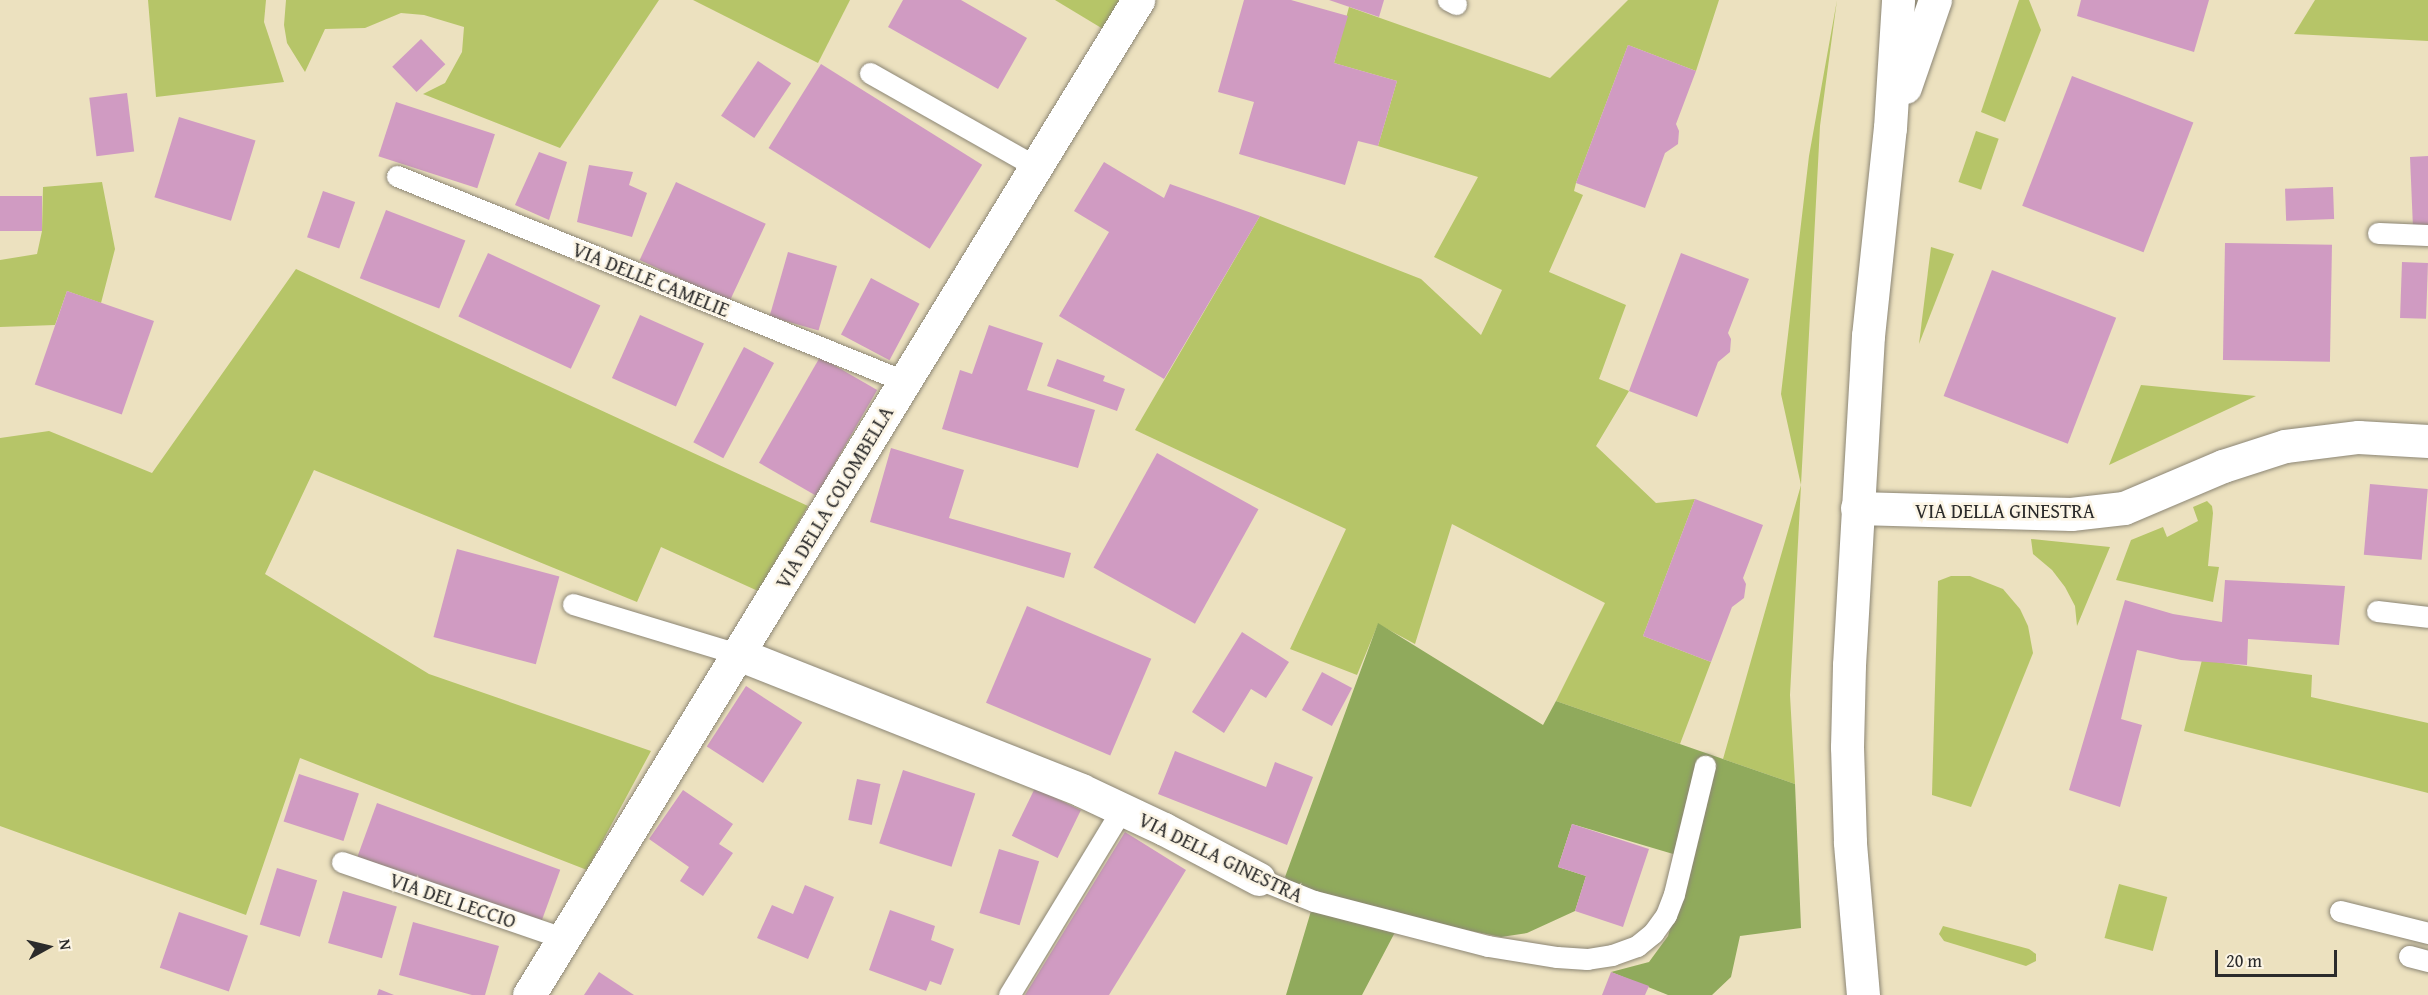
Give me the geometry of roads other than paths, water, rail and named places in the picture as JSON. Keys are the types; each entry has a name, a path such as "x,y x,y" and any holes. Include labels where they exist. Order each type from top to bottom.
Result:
{"street":[{"name":"VIA DELLA COLOMBELLA","path":"529,995 1138,0"},
{"path":"1863,995 1850,842 1847,747 1857,508 1872,285 1890,128 1898,0"},
{"path":"1890,128 1935,0"},
{"name":"VIA DELLA GINESTRA","path":"1857,508 2071,514 2124,508 2223,466 2285,446 2358,437 2428,441"},
{"name":"VIA DELLA GINESTRA","path":"738,654 1041,773 1122,809 1259,879"}],"lane":[{"path":"870,73 1036,167"},
{"name":"VIA DELLE CAMELIE","path":"397,176 904,381"},
{"path":"2378,233 2428,235"},
{"path":"573,604 738,654"},
{"path":"2377,611 2428,617"},
{"name":"VIA DELLA GINESTRA","path":"1259,879 1314,901 1488,946 1567,958 1587,959 1612,955 1637,946 1653,933 1666,915 1674,894 1705,766"},
{"path":"1009,995 1122,809"},
{"name":"VIA DEL LECCIO","path":"342,862 563,938"},
{"path":"2340,911 2428,933"}]}
